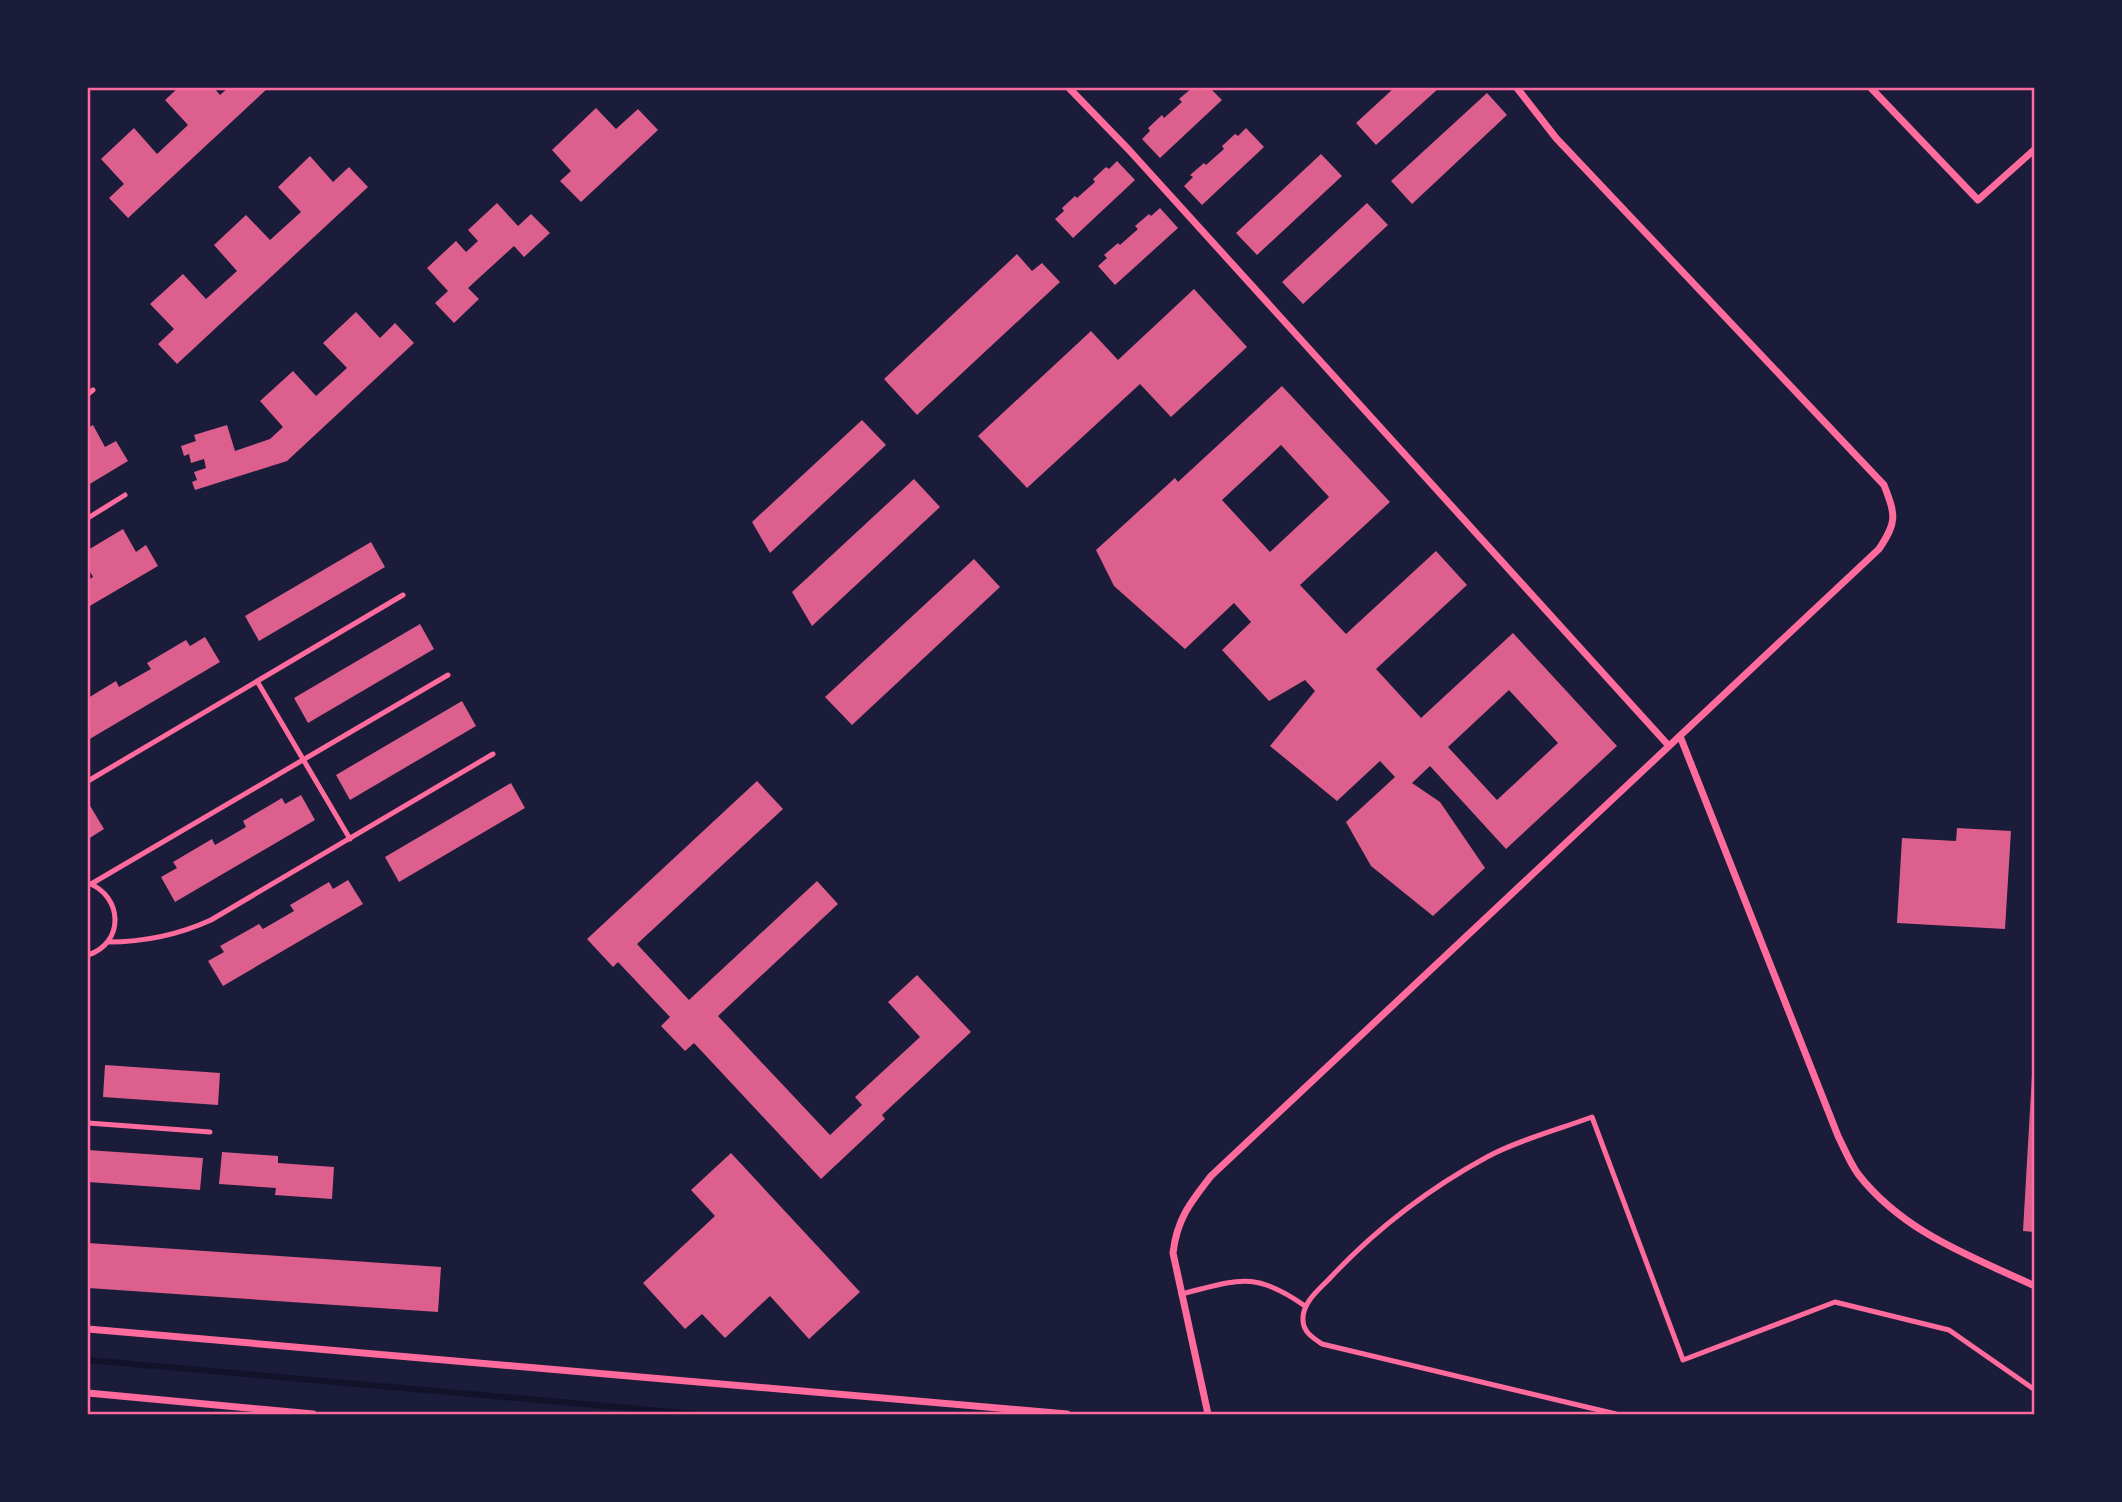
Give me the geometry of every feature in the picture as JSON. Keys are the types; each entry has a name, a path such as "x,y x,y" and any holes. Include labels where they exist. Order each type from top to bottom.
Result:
{"street":[{"path":"1069,88 1139,160 1669,746"},
{"path":"1208,1415 1173,1253 1176,1231 1190,1203 1211,1176 1879,549 1893,528 1892,507 1884,485 1556,138 1517,88"},
{"path":"1871,88 1978,200 2035,149"},
{"path":"1680,736 1838,1136 1857,1172 1884,1203 1914,1227 1947,1246 2035,1286"},
{"path":"88,1329 1067,1415"},
{"path":"88,1392 313,1415"}],"lane":[{"path":"88,517 125,495"},
{"path":"88,780 402,595"},
{"path":"89,884 448,675"},
{"path":"257,681 350,839"},
{"path":"108,942 150,939 192,929 211,920 493,754"},
{"path":"88,955 108,942 114,932 115,911 105,893 89,884"},
{"path":"1616,1415 1322,1343 1309,1336 1303,1322 1305,1307 1355,1251 1397,1215 1442,1183 1490,1156 1592,1117 1683,1360 1835,1302 1950,1330 2035,1390"},
{"path":"88,1123 210,1132"},
{"path":"1181,1294 1248,1280 1282,1290 1305,1307"}],"building":[{"path":"178,88 214,88 220,95 228,88 268,88 128,218 109,198 124,184 101,159 134,128 157,154 188,125 165,100"},
{"path":"1192,88 1210,88 1222,100 1160,158 1142,139 1150,131 1148,128 1182,102 1179,99"},
{"path":"1394,88 1439,88 1376,145 1356,123"},
{"path":"1487,93 1507,115 1412,204 1391,181"},
{"path":"596,108 616,129 638,109 658,130 581,202 560,181 571,171 552,150"},
{"path":"1246,128 1264,147 1202,205 1184,186 1193,177 1190,175 1204,163 1206,165 1224,149 1222,146"},
{"path":"1321,154 1342,176 1257,255 1236,233"},
{"path":"310,156 333,182 349,167 368,187 177,364 158,344 174,329 150,304 183,274 206,299 237,271 214,245 246,215 270,240 301,212 278,187"},
{"path":"1117,161 1135,180 1073,238 1055,219 1064,211 1062,208 1095,182 1093,179"},
{"path":"497,203 518,226 531,214 550,233 524,257 514,246 468,288 479,299 454,323 435,303 448,291 427,268 456,241 466,252 478,241 468,230"},
{"path":"1367,203 1388,225 1303,304 1282,282"},
{"path":"1160,208 1178,228 1115,285 1098,266 1107,258 1104,255 1118,243 1120,245 1138,229 1135,226"},
{"path":"1017,254 1032,271 1042,263 1060,282 917,415 884,379"},
{"path":"1194,289 1247,347 1171,417 1140,384 1027,488 978,436 1091,331 1118,360"},
{"path":"356,312 380,338 395,323 414,343 287,461 195,490 192,482 197,480 194,472 206,468 204,459 191,463 189,454 184,456 181,446 196,441 194,435 227,425 235,451 270,439 283,427 260,401 293,371 316,396 347,368 323,343"},
{"path":"1282,386 1390,502 1300,585 1346,634 1436,551 1467,585 1376,669 1421,718 1513,633 1617,746 1506,849 1430,766 1412,783 1440,802 1485,868 1433,916 1371,866 1346,822 1395,777 1380,761 1337,801 1270,746 1315,691 1305,680 1269,701 1222,650 1251,622 1234,603 1185,649 1114,586 1096,550 1175,478 1178,482","holes":["1281,445 1329,497 1270,552 1222,500","1509,690 1558,743 1497,800 1448,747"]},
{"path":"862,420 886,445 770,553 752,522"},
{"path":"93,425 105,447 116,441 128,461 88,485 88,428"},
{"path":"914,479 940,507 812,626 792,592"},
{"path":"123,529 136,552 146,545 158,566 88,607 88,580 93,577 88,568 88,550"},
{"path":"371,542 385,567 259,641 245,616"},
{"path":"974,559 1000,587 852,725 825,697"},
{"path":"420,624 434,649 308,723 294,698"},
{"path":"205,637 220,662 88,740 88,698 116,681 119,687 151,669 147,663 186,640 190,646"},
{"path":"462,701 476,726 350,800 336,775"},
{"path":"757,781 783,809 637,944 689,1000 817,881 838,904 718,1016 830,1135 862,1105 855,1097 920,1037 888,1002 917,975 971,1032 882,1115 885,1119 821,1179 694,1043 685,1051 661,1026 670,1017 618,962 613,967 587,939"},
{"path":"511,783 525,808 399,882 385,857"},
{"path":"301,795 315,820 175,902 161,877 177,868 173,862 212,839 215,845 246,827 243,821 282,798 285,804"},
{"path":"88,805 104,829 88,839"},
{"path":"1957,828 2011,831 2005,929 1897,923 1902,838 1956,841"},
{"path":"348,880 363,904 223,986 208,961 224,952 220,946 259,924 263,929 294,911 290,905 329,882 333,889"},
{"path":"105,1065 220,1073 218,1105 103,1097"},
{"path":"2032,1075 2035,1075 2035,1232 2023,1231"},
{"path":"88,1150 203,1158 200,1190 88,1182"},
{"path":"222,1152 278,1156 278,1163 334,1167 332,1199 275,1195 276,1188 219,1184"},
{"path":"731,1153 860,1292 809,1339 770,1296 725,1338 702,1314 685,1329 643,1283 715,1216 691,1190"},
{"path":"88,1243 441,1267 438,1312 88,1288"}],"waterway":[{"path":"88,1360 696,1414"}]}
